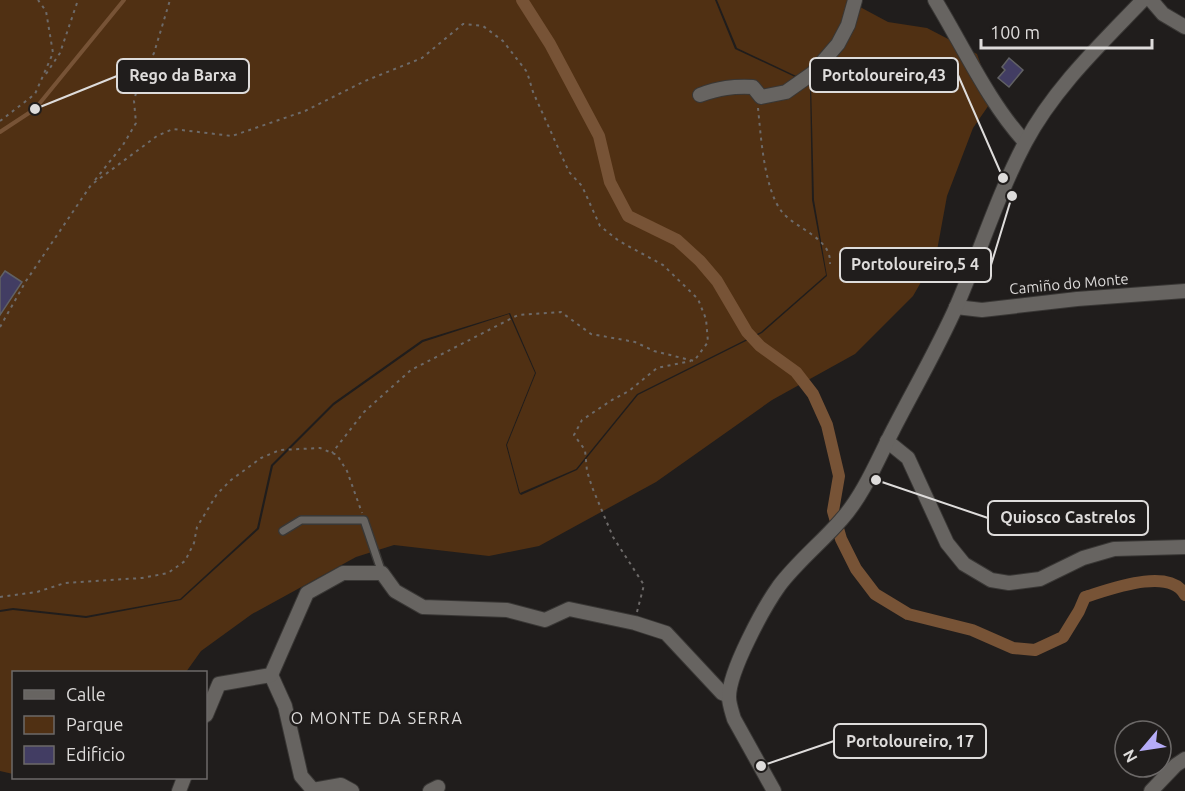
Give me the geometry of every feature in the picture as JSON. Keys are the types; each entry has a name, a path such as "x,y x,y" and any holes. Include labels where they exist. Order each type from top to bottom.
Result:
{"street":[{"path":"700,96 717,89 734,86 753,87 761,97 786,92 813,73 838,44 848,25 855,0"},
{"path":"935,0 988,93 1025,142"},
{"path":"774,791 734,719 729,696 731,682 742,656 763,612 779,587 843,519 865,484 956,307 1025,142 1054,98 1084,62 1143,0"},
{"path":"1151,0 1163,14 1185,27"},
{"name":"Camiño do Monte","path":"956,307 982,310 1077,299 1185,291"},
{"path":"887,441 908,458 947,543 964,564 992,580 1009,583 1040,579 1083,558 1114,549 1185,547"},
{"path":"352,791 341,785 313,790 301,776 285,706 271,675 307,593 343,573 382,573 395,591 423,607 507,610 545,620 569,609 635,623 666,633 722,693 729,696"},
{"path":"207,713 219,684 271,675"},
{"path":"1151,791 1185,759"}],"lane":[{"path":"283,531 302,520 364,520 382,573"}],"path":[{"path":"0,121 35,94 53,53 46,10 38,0"},
{"path":"41,81 60,53 78,0"},
{"path":"0,327 26,281 91,185 123,145 136,123 134,101 138,85 154,53 170,0"},
{"path":"91,185 157,136 173,129 232,136 305,111 365,81 422,58 462,24 483,26 503,40 527,72 533,92 568,172 582,186 600,226 619,242 663,265 698,299 706,319 708,342 693,361 657,368 629,391 582,420 574,435 585,450 587,471 592,487 613,537 644,585 635,623"},
{"path":"761,97 758,106 760,124 770,184 776,201 788,217 817,238 826,248 831,257 830,264"},
{"path":"332,453 364,412 411,370 518,315 561,312 591,334 634,342 654,351 693,361"},
{"path":"0,597 37,592 65,583 142,578 168,573 185,561 194,543 197,527 217,495 231,480 261,458 280,450 320,448 337,455 347,471 364,520"}],"green space":[{"path":"0,0 715,0 735,49 810,84 812,200 826,275 761,332 637,394 576,469 520,493 507,445 536,373 510,313 422,340 333,403 271,465 257,528 180,599 86,616 13,608 0,610"},
{"path":"717,0 847,0 888,22 927,28 977,54 993,99 973,128 947,196 936,256 913,296 855,354 772,400 656,482 539,546 489,556 394,545 356,557 252,614 201,651 187,671 12,671 12,774 0,771 0,612 13,610 86,618 181,600 259,529 273,466 334,405 423,342 509,314 535,373 506,445 521,495 577,470 638,395 762,333 827,276 814,200 811,83 737,48"}],"building":[{"path":"1009,58 1023,70 1009,87 998,78 1005,70 1002,67"},
{"path":"5,271 22,282 0,315 0,278"}],"waterway":[{"path":"0,132 35,109 124,0"},
{"path":"522,0 550,44 599,136 610,182 628,216 677,240 700,261 717,281 747,332 760,346 796,372 813,394 827,425 839,476 833,511 841,539 856,569 875,594 908,614 972,630 1013,648 1035,650 1063,637 1085,597 1138,582 1153,581 1177,586 1185,595"}],"place":[{"name":"Rego da Barxa","path":"35,109"},
{"name":"Portoloureiro,43","path":"1003,178"},
{"name":"Portoloureiro,5 4","path":"1012,196"},
{"name":"Quiosco Castrelos","path":"876,480"},
{"name":"Portoloureiro, 17","path":"761,766"}],"district":[{"name":"O MONTE DA SERRA","path":"377,718"}]}
